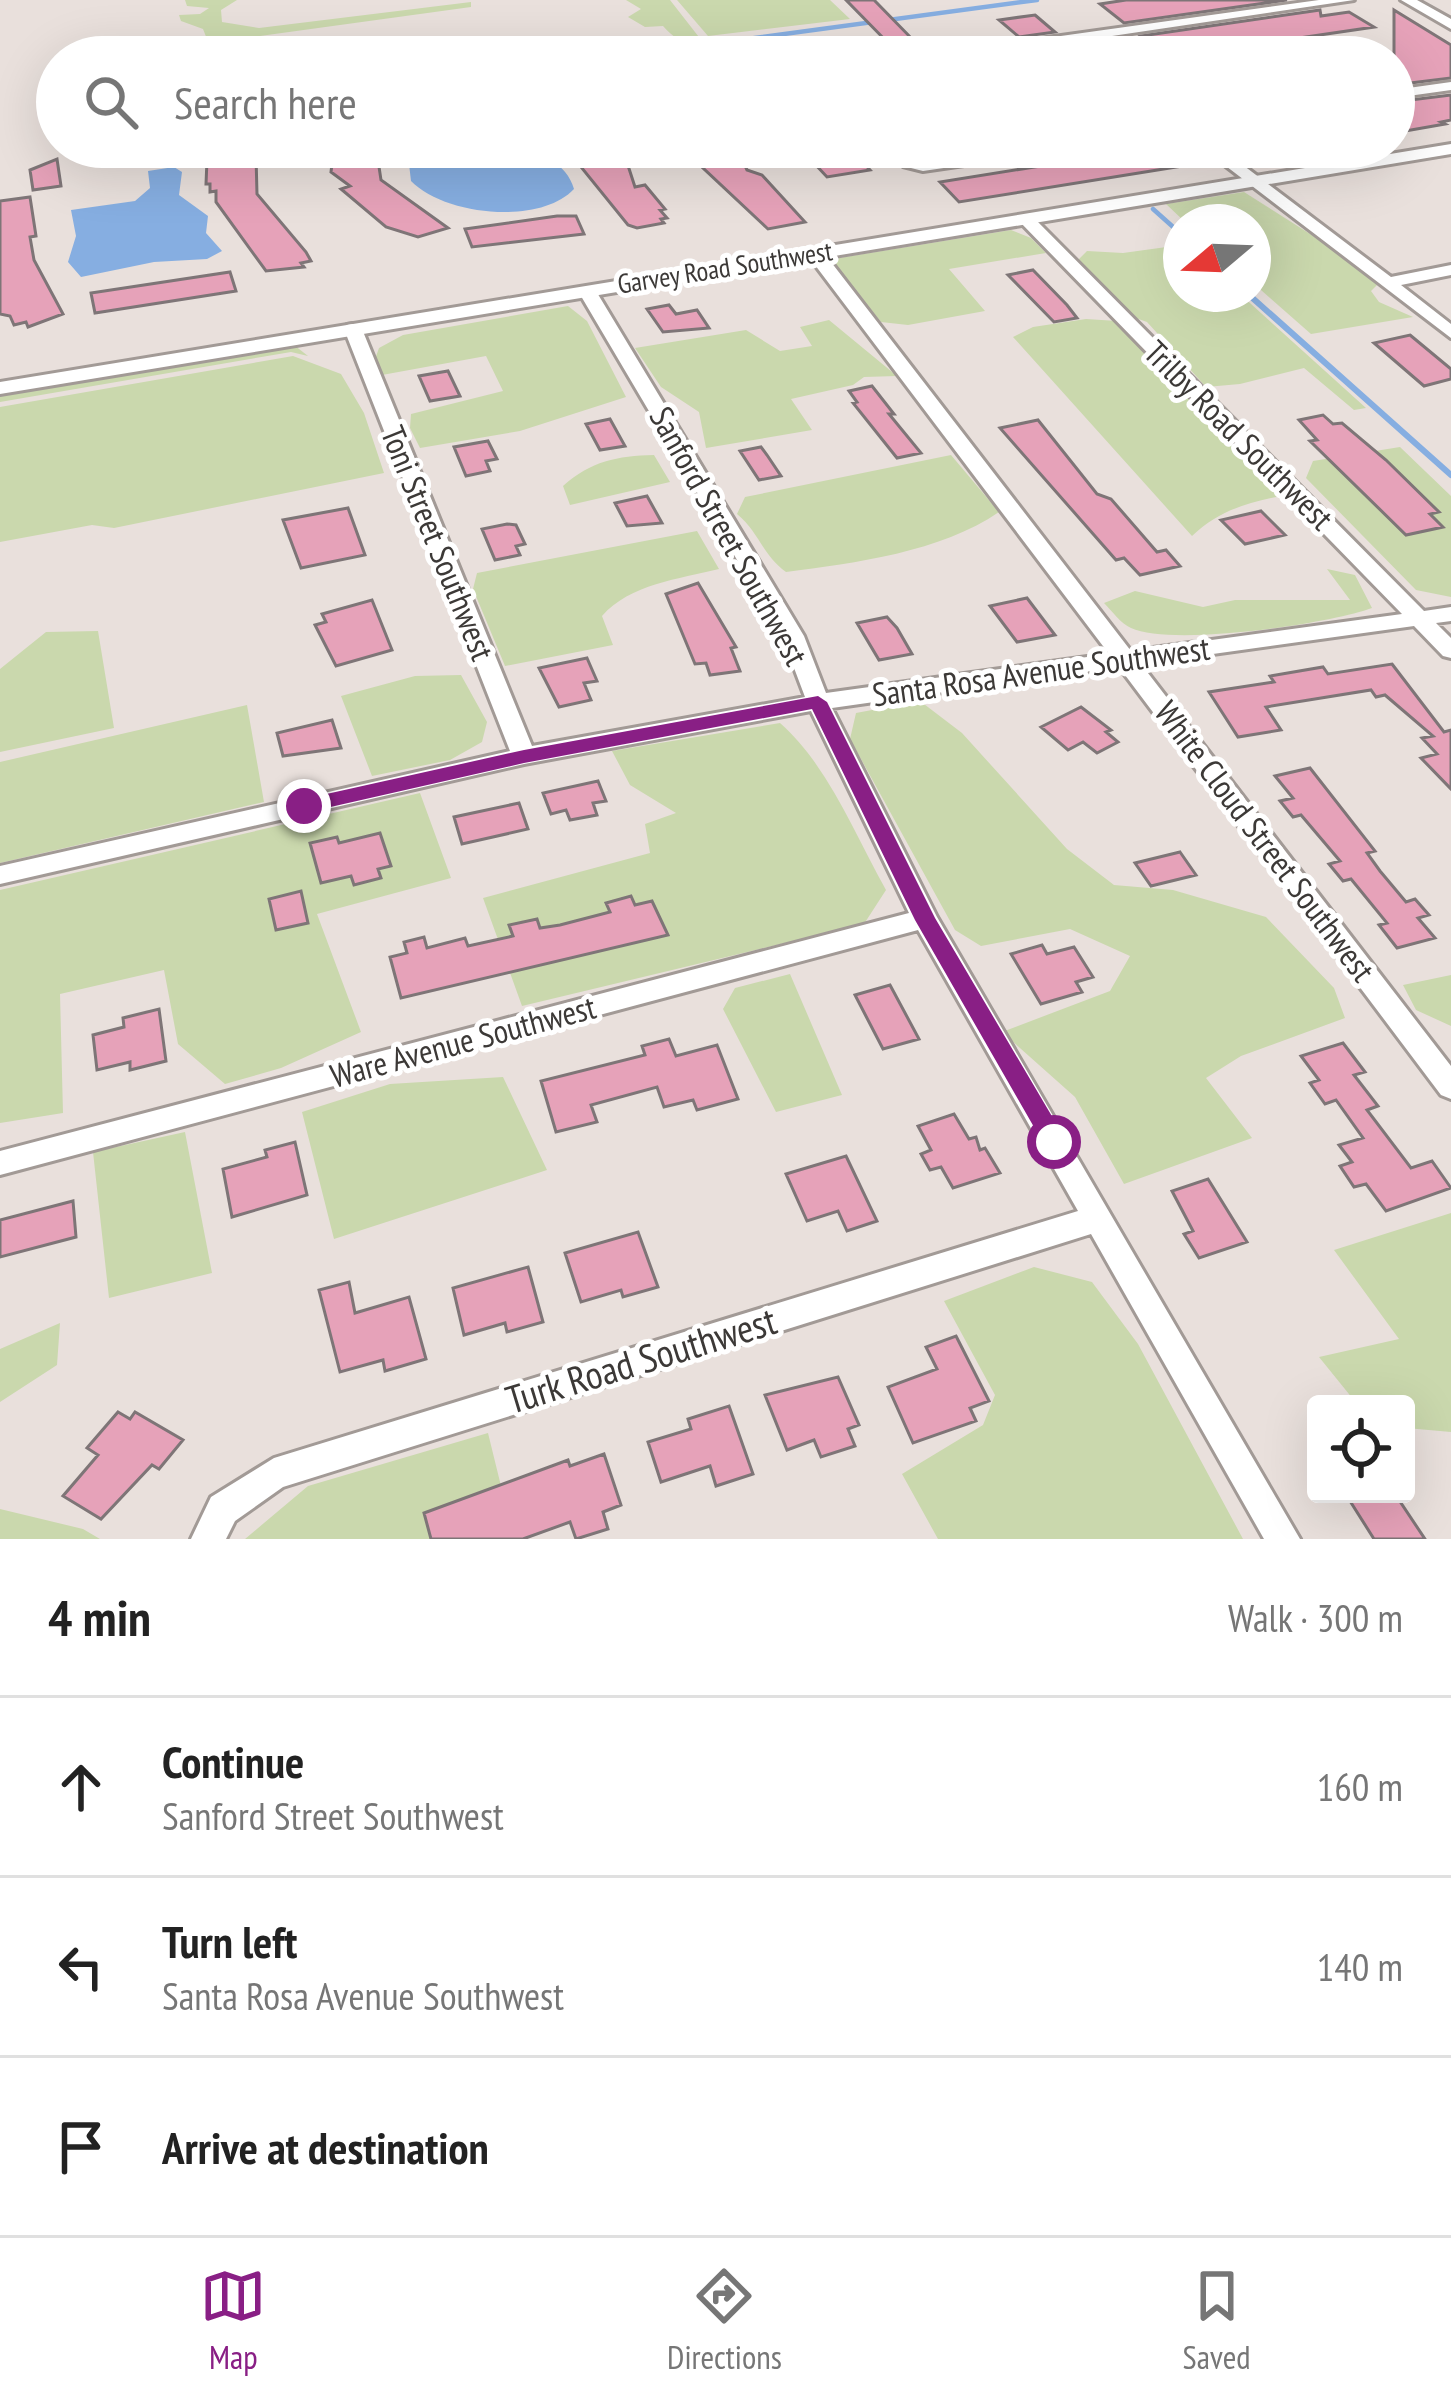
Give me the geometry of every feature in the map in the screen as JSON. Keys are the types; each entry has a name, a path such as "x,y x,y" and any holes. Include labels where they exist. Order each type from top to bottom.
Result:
{"street":[{"path":"1090,36 1347,0"},
{"path":"1408,0 1451,25"},
{"path":"1415,91 1451,86"},
{"name":"Garvey Road Southwest","path":"1415,154 1451,148"},
{"path":"1234,168 1258,180 1451,333"},
{"path":"1258,180 1260,168"},
{"name":"Garvey Road Southwest","path":"0,388 1330,168"},
{"name":"Trilby Road Southwest","path":"1026,219 1451,651"},
{"name":"White Cloud Street Southwest","path":"815,253 1451,1087"},
{"path":"1390,281 1451,270"},
{"name":"Sanford Street Southwest","path":"587,291 793,636 818,702 925,920 1282,1539"},
{"name":"Toni Street Southwest","path":"352,329 524,756"},
{"name":"Santa Rosa Avenue Southwest","path":"0,875 524,756 818,702 1451,614"},
{"name":"Ware Avenue Southwest","path":"0,1163 925,920"},
{"name":"Turk Road Southwest","path":"208,1539 223,1509 274,1474 1099,1218"}],"green space":[{"path":"185,0 237,0 221,10 222,22 259,28 471,2 471,7 260,36 206,36 203,29 181,21 179,15 200,14 209,8 187,6"},
{"path":"626,0 670,0 698,36 674,36 663,26 645,27 628,17 641,9"},
{"path":"677,0 830,0 850,19 708,36"},
{"path":"1244,192 1263,204 1166,204"},
{"path":"1271,209 1340,253 1377,285 1371,291 1379,302 1413,317 1311,334 1271,299"},
{"path":"1011,230 1031,238 1046,253 949,269 985,311 908,325 881,322 835,266 839,258"},
{"path":"1163,247 1163,312 1260,312 1366,408 1354,410 1304,368 1206,387 1147,322 1130,316 1077,261 1087,251 1123,253"},
{"path":"568,306 587,321 626,397 520,431 420,448 410,428 411,414 503,391 486,356 382,375 374,362 379,348 403,335"},
{"path":"1086,319 1117,321 1264,476 1290,494 1226,513 1192,536 1013,337 1033,327"},
{"path":"829,320 897,376 864,377 853,385 791,399 812,430 706,448 699,412 661,387 635,348 746,330 780,351 812,346 800,327"},
{"path":"294,345 308,356 291,352 0,402 0,393"},
{"path":"293,356 341,374 364,413 384,473 114,528 92,525 0,542 0,407"},
{"path":"1400,447 1451,496 1451,597 1416,590 1306,478 1313,461"},
{"path":"654,455 670,482 570,505 563,486 594,465"},
{"path":"951,455 999,512 924,546 786,572 737,514 745,497"},
{"path":"697,531 719,569 656,584 613,605 602,616 613,645 505,666 473,589 477,573"},
{"path":"1327,569 1355,575 1372,608 1287,626 1180,635 1131,628 1104,603 1135,591 1203,607 1235,600 1350,600"},
{"path":"98,631 114,728 0,752 0,669 46,632"},
{"path":"461,675 487,722 482,742 450,760 372,776 341,696 415,676"},
{"path":"920,701 962,733 1067,849 1114,885 1173,890 1266,917 1334,988 1345,1018 1241,1056 1206,1078 1252,1138 1124,1184 1075,1097 1002,1032 1110,991 1130,956 1070,929 981,946 955,930 850,739 856,713"},
{"path":"247,705 264,802 0,863 0,762"},
{"path":"780,723 826,780 886,890 864,924 522,1006 483,898 650,853 645,824 676,813 630,785 612,751"},
{"path":"420,793 451,878 317,914 361,1032 281,1068 225,1084 178,1044 164,970 60,994 63,1113 0,1123 0,890"},
{"path":"790,974 842,1095 776,1112 723,1009 735,988"},
{"path":"1451,975 1451,1026 1416,1010 1403,985"},
{"path":"503,1077 547,1170 334,1239 302,1112 390,1084"},
{"path":"185,1132 212,1273 109,1298 93,1152"},
{"path":"1451,1213 1451,1432 1415,1429 1415,1395 1350,1395 1319,1357 1399,1339 1334,1250"},
{"path":"1034,1267 1092,1282 1138,1344 1243,1539 938,1539 902,1474 983,1425 995,1395 944,1301"},
{"path":"60,1323 57,1365 0,1402 0,1349"},
{"path":"488,1433 514,1539 245,1539 308,1486"},
{"path":"0,1509 83,1529 100,1539 0,1539"}],"water":[{"path":"176,168 182,172 179,195 208,216 206,233 222,251 207,259 154,262 81,277 68,262 76,236 71,210 135,201 150,188 148,171"},
{"path":"409,168 560,168 574,189 538,208 492,212 445,202 411,181"}],"building":[{"path":"846,0 874,0 909,36 881,36"},
{"path":"1287,0 1124,23 1100,4"},
{"path":"1320,10 1321,16 1349,12 1374,27 1312,36 1141,36"},
{"path":"1394,10 1451,45 1451,78 1415,82 1415,36 1394,36"},
{"path":"1035,15 1055,32 1018,36 999,20"},
{"path":"1451,95 1451,120 1415,129 1415,99"},
{"path":"58,168 61,186 33,190 30,170"},
{"path":"207,168 256,168 257,194 311,261 301,263 304,267 266,271 216,202 216,191 210,192"},
{"path":"331,168 379,168 381,180 448,228 418,237 386,227 341,189 350,186"},
{"path":"582,168 629,168 635,187 645,185 665,209 660,210 667,218 661,219 664,223 628,225"},
{"path":"703,168 746,168 762,175 805,222 768,229"},
{"path":"819,168 870,170 827,177"},
{"path":"1028,168 1170,168 959,202 940,182"},
{"path":"30,197 34,260 63,314 28,327 26,322 14,325 10,316 0,314 0,201"},
{"path":"576,216 584,234 472,247 465,229"},
{"path":"1033,270 1077,318 1054,322 1008,275"},
{"path":"230,272 236,291 95,313 91,293"},
{"path":"669,305 676,314 697,310 709,328 663,332 647,309"},
{"path":"1410,335 1451,369 1451,379 1424,386 1374,343"},
{"path":"448,371 460,396 430,401 419,376"},
{"path":"872,386 921,453 897,458 853,403 857,402 849,391"},
{"path":"1323,415 1333,424 1342,423 1386,460 1439,512 1430,514 1443,527 1406,535 1310,441 1317,440 1299,420"},
{"path":"610,419 625,446 600,450 586,424"},
{"path":"1038,420 1097,494 1111,499 1157,552 1166,550 1180,566 1140,575 1124,558 1116,560 1000,428"},
{"path":"488,441 497,459 486,461 490,471 466,476 454,447"},
{"path":"761,447 781,476 759,480 740,451"},
{"path":"647,496 662,523 627,526 615,503"},
{"path":"348,508 365,555 301,568 283,520"},
{"path":"1261,511 1285,535 1245,544 1221,520"},
{"path":"516,525 525,544 516,546 520,555 495,560 482,529"},
{"path":"698,583 736,647 731,648 740,671 710,675 706,663 695,664 666,594"},
{"path":"1027,598 1055,635 1017,642 990,606"},
{"path":"372,600 392,650 336,666 315,625 326,622 322,614"},
{"path":"887,617 912,654 879,660 857,623"},
{"path":"587,658 597,681 584,683 591,700 559,707 539,668"},
{"path":"1392,664 1444,732 1451,730 1451,789 1421,758 1437,754 1422,738 1433,736 1385,695 1376,697 1371,690 1266,707 1281,730 1238,737 1209,692 1274,682 1270,676 1323,667 1328,674"},
{"path":"1081,707 1111,730 1106,732 1118,742 1097,753 1083,742 1068,750 1041,727"},
{"path":"332,720 341,748 283,756 277,733"},
{"path":"1310,768 1375,851 1367,853 1380,871 1406,902 1415,899 1429,915 1418,918 1435,938 1397,948 1379,925 1387,923 1351,879 1343,881 1329,864 1340,861 1301,815 1293,817 1280,801 1293,798 1275,776"},
{"path":"598,781 606,801 593,803 597,815 570,820 566,810 551,814 543,793"},
{"path":"519,803 528,829 462,844 454,817"},
{"path":"380,833 391,866 378,869 381,878 354,885 351,876 321,883 310,843 337,837 339,843"},
{"path":"1180,852 1196,875 1151,886 1135,863"},
{"path":"301,891 308,923 276,930 269,899"},
{"path":"631,896 635,905 652,901 668,935 401,998 390,957 407,953 404,942 424,937 427,948 465,938 468,946 513,936 509,925 537,919 540,928 610,912 606,903"},
{"path":"1042,945 1047,954 1074,947 1093,977 1076,982 1082,992 1041,1004 1011,954"},
{"path":"890,985 919,1039 883,1049 855,995"},
{"path":"159,1009 166,1061 130,1070 130,1062 97,1070 93,1035 124,1027 123,1018"},
{"path":"669,1039 676,1056 717,1045 738,1099 697,1110 693,1100 664,1107 657,1087 591,1105 597,1122 556,1132 541,1081 645,1055 642,1046"},
{"path":"1343,1043 1365,1072 1354,1075 1378,1106 1367,1110 1411,1168 1432,1161 1451,1188 1386,1211 1366,1184 1354,1187 1340,1166 1352,1162 1339,1145 1363,1138 1336,1100 1325,1104 1310,1083 1319,1080 1301,1056"},
{"path":"954,1114 1000,1173 953,1188 941,1167 930,1170 921,1154 931,1150 918,1126"},
{"path":"295,1142 307,1195 232,1217 223,1169 267,1157 265,1150"},
{"path":"846,1156 877,1221 847,1231 838,1211 807,1221 786,1174"},
{"path":"1208,1179 1247,1242 1199,1258 1184,1234 1193,1231 1172,1191"},
{"path":"73,1201 76,1237 0,1257 0,1220"},
{"path":"638,1232 658,1287 623,1297 621,1290 581,1302 565,1253"},
{"path":"528,1267 543,1322 507,1332 505,1323 464,1335 453,1288"},
{"path":"349,1282 355,1313 409,1297 426,1359 385,1371 383,1360 340,1372 319,1290"},
{"path":"956,1336 989,1401 970,1408 976,1421 913,1443 888,1387 937,1369 926,1347"},
{"path":"838,1377 859,1425 848,1429 855,1446 821,1457 814,1440 787,1450 765,1395"},
{"path":"729,1406 753,1474 716,1486 710,1466 661,1482 648,1442 691,1429 688,1419"},
{"path":"118,1412 130,1419 135,1412 183,1440 159,1469 152,1465 101,1519 63,1496 98,1455 87,1448"},
{"path":"604,1454 621,1505 603,1512 608,1529 576,1539 570,1522 523,1539 431,1539 424,1513 568,1460 570,1466"},
{"path":"1351,1503 1401,1503 1425,1539 1374,1539"}],"waterway":[{"path":"769,36 1037,0"},
{"path":"1153,209 1163,218"},
{"path":"1268,312 1451,475"}],"route":[{"path":"304,806 524,756 818,702 925,920 1054,1142"}]}
